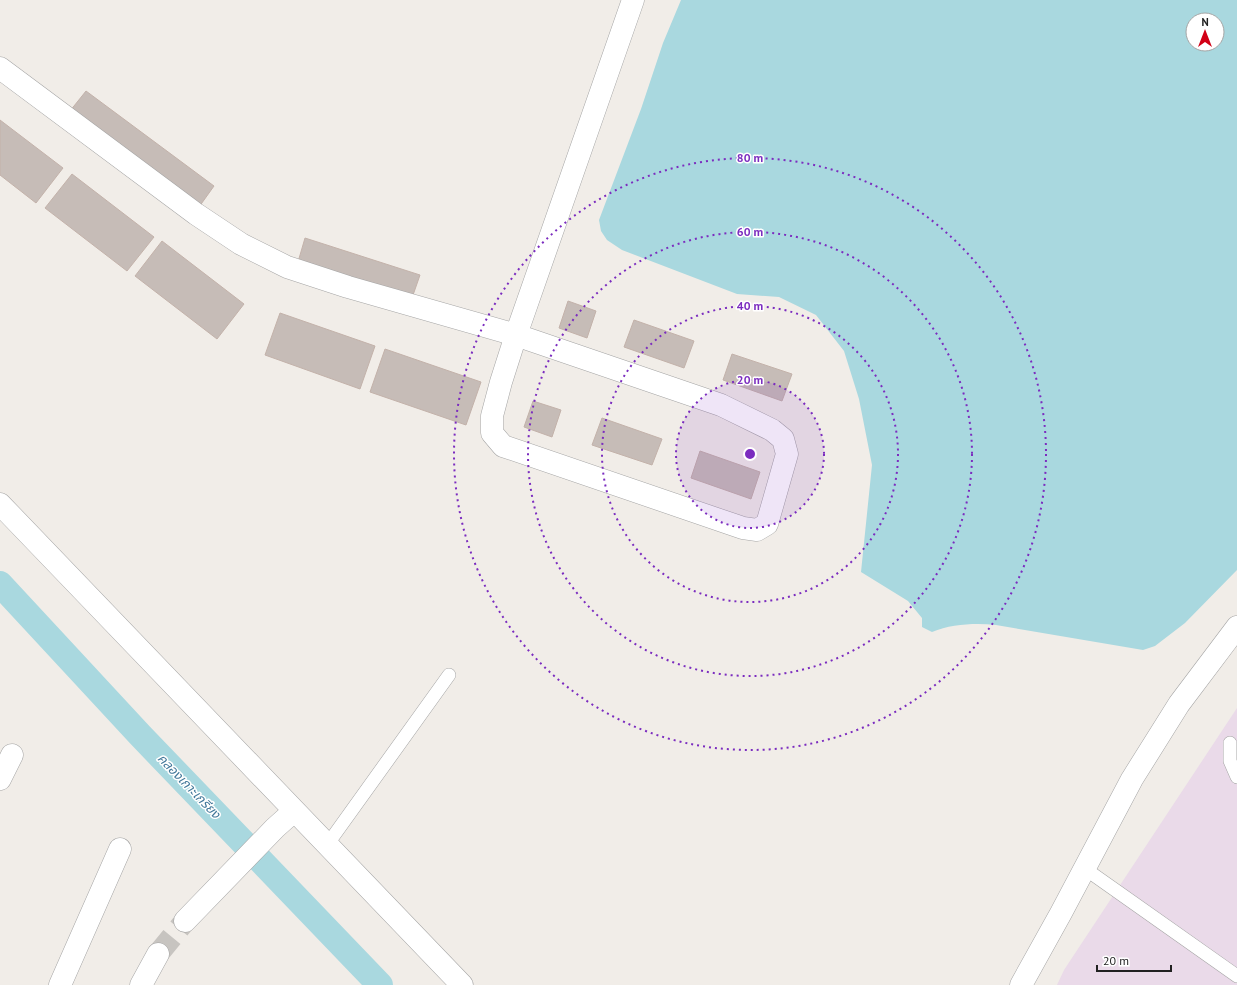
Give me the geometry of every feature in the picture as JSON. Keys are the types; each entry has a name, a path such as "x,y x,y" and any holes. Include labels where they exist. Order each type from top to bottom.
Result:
{"street":[{"path":"0,68 196,214 241,244 287,267 348,288 516,335 720,405 772,430 783,439 787,454 767,524 757,530 743,528 503,446 492,433 492,416 516,335 633,0"},
{"path":"0,504 462,985"},
{"path":"1021,985 1132,779 1179,704 1237,627"},
{"path":"0,779 12,755"},
{"path":"185,921 294,810"},
{"path":"60,985 120,849"},
{"path":"141,985 158,954"}],"lane":[{"path":"327,845 449,675"},
{"path":"1230,743 1230,761 1237,777"},
{"path":"1084,868 1237,976"}],"shaded area":[{"path":"1237,708 1237,985 1057,985 1064,970"}],"water":[{"path":"681,0 1237,0 1237,570 1185,623 1155,646 1143,650 996,625 964,625 947,627 932,632 922,627 922,618 908,601 861,572 872,465 859,399 844,351 816,315 779,297 737,294 622,250 607,240 601,231 599,220 641,109 663,43"}],"building":[{"path":"86,91 214,186 199,207 70,111"},
{"path":"0,120 63,168 36,203 0,175"},
{"path":"72,174 154,237 127,271 45,208"},
{"path":"305,238 420,275 412,298 298,262"},
{"path":"162,241 244,304 217,339 135,276"},
{"path":"568,301 596,311 587,338 559,328"},
{"path":"280,313 375,346 360,389 265,355"},
{"path":"634,320 694,341 684,368 624,347"},
{"path":"385,349 481,382 466,425 370,392"},
{"path":"732,354 792,374 782,401 723,380"},
{"path":"533,401 561,410 552,437 524,427"},
{"path":"602,418 662,439 652,465 592,445"},
{"path":"700,451 760,472 751,499 691,478"}],"waterway":[{"name":"คลองเกาะเกรียง","path":"0,584 140,735 380,985"}],"tunnel":[{"path":"158,954 185,921"}]}
